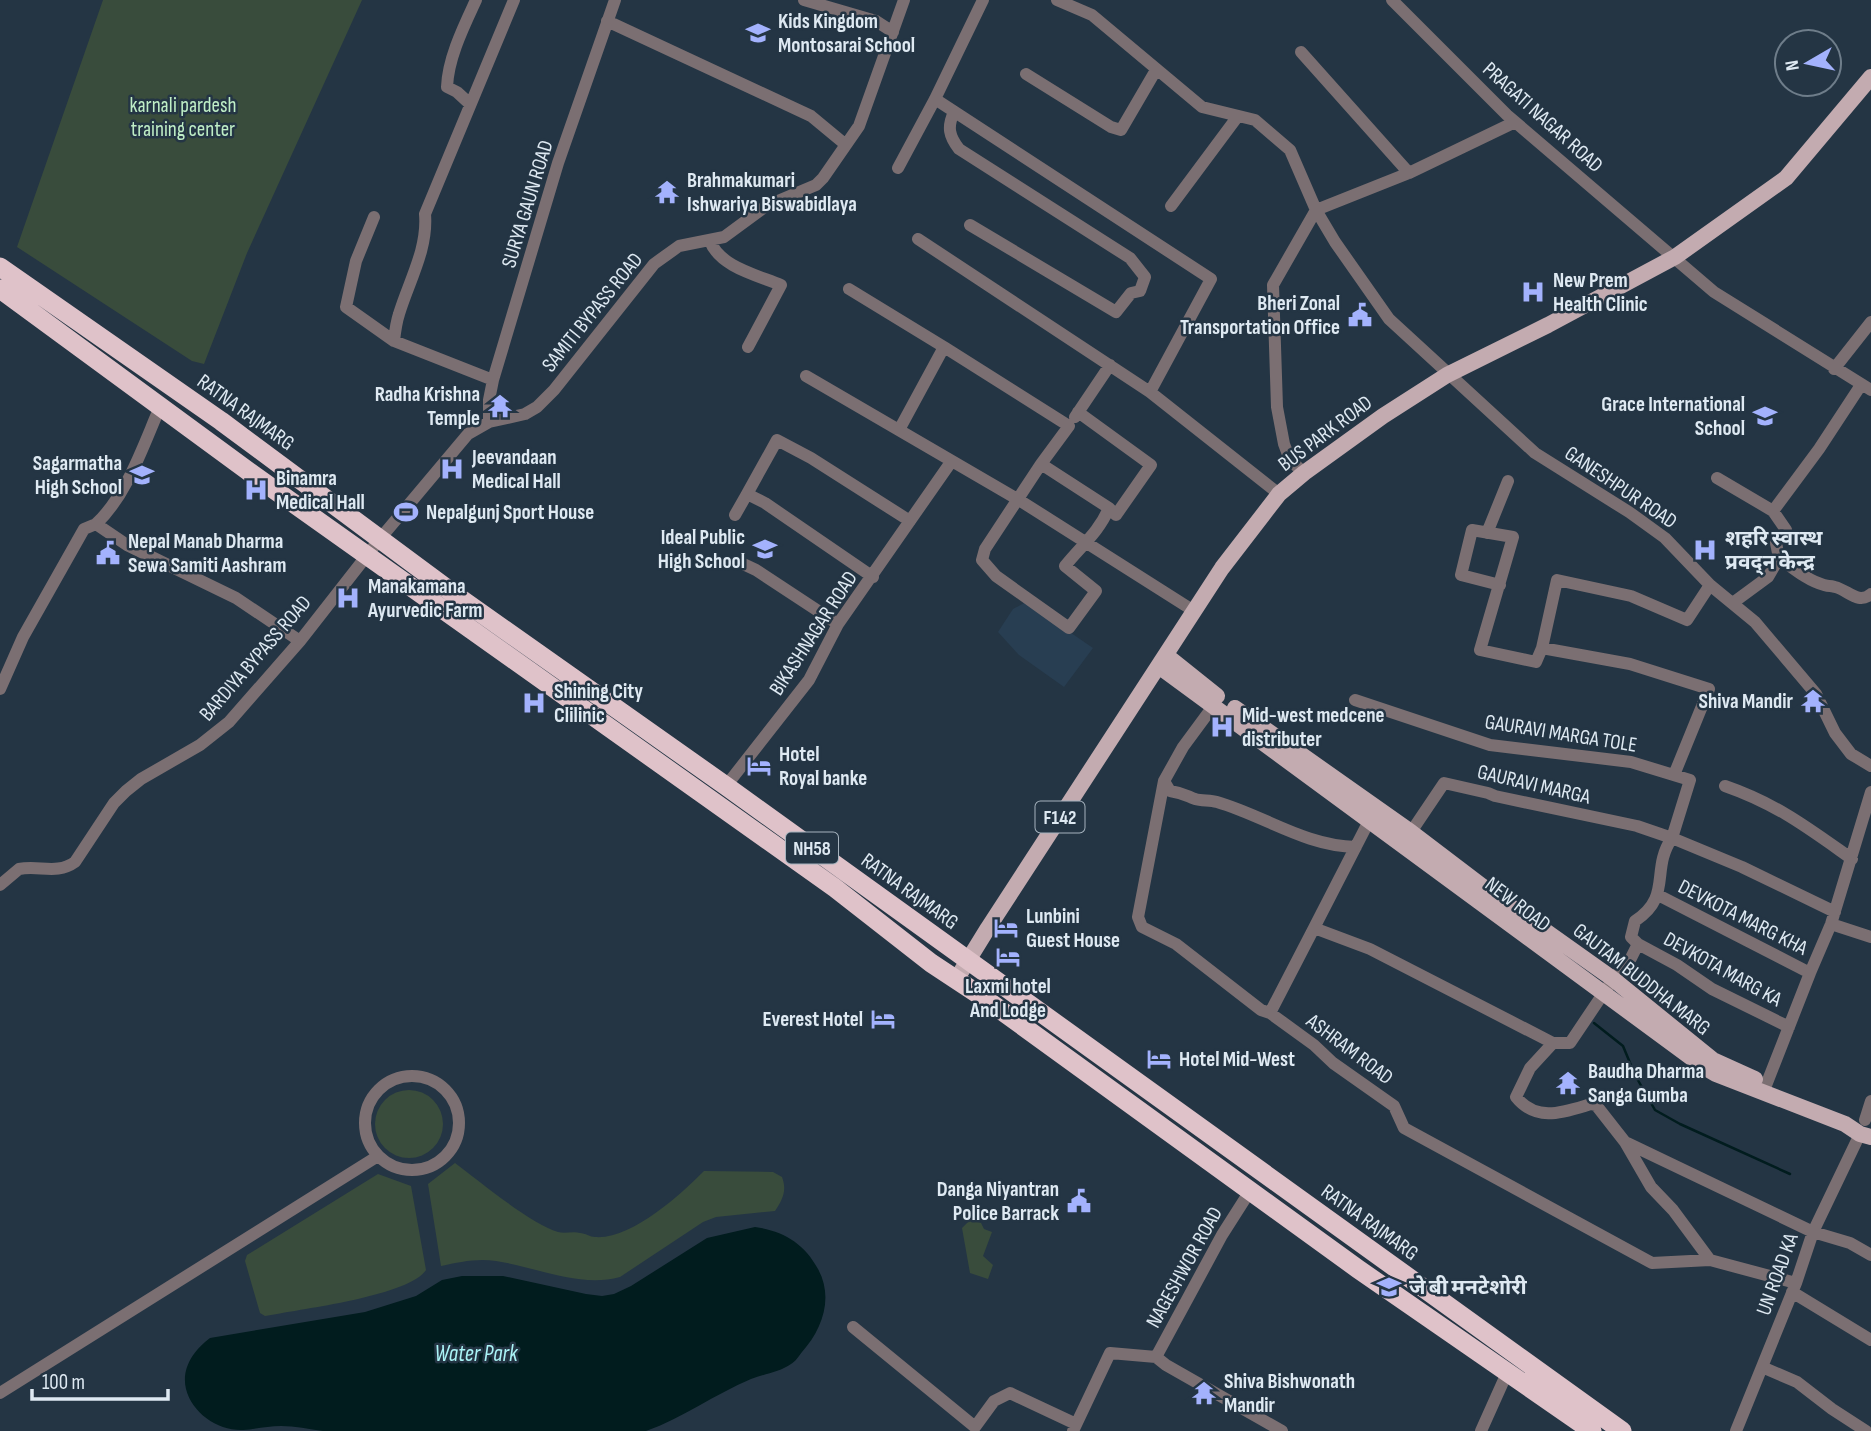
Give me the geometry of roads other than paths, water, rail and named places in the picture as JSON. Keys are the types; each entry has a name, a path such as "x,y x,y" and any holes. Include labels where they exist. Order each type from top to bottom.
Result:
{"highway":[{"name":"RATNA RAJMARG","path":"0,267 221,421 956,981 984,998 1250,1191 1592,1431"},
{"name":"RATNA RAJMARG","path":"0,289 366,555 665,757 726,786 1622,1431"}],"main road":[{"name":"BUS PARK ROAD","path":"956,981 967,960 1222,568 1279,495 1304,473 1383,416 1447,375 1675,257 1786,178 1869,85"},
{"name":"NEW ROAD","path":"1163,661 1214,705 1704,1067 1764,1089"},
{"name":"GAUTAM BUDDHA MARG","path":"1163,661 1411,832 1613,979 1713,1060 1764,1089 1864,1129"}],"street":[{"path":"470,104 447,87 447,79 461,34 477,0"},
{"path":"394,341 398,316 427,230 425,214 514,0"},
{"name":"SURYA GAUN ROAD","path":"489,422 493,380 558,163 615,0"},
{"path":"804,0 876,21 893,32"},
{"name":"SAMITI BYPASS ROAD","path":"366,555 468,434 489,422 512,418 537,407 554,390 654,264 667,253 690,242 724,237 766,206 816,185 859,126 904,0"},
{"path":"898,167 936,99 983,0"},
{"name":"GANESHPUR ROAD","path":"1056,0 1092,15 1202,107 1255,120 1290,150 1316,210 1389,319 1535,453 1665,538 1710,585 1734,602 1755,622 1816,694 1835,733 1851,754 1871,766"},
{"name":"PRAGATI NAGAR ROAD","path":"1392,0 1515,122 1714,292 1866,388"},
{"path":"607,21 811,116 846,145"},
{"path":"1301,51 1409,173"},
{"path":"1026,74 1111,127 1121,130 1156,70"},
{"path":"936,99 1211,279 1150,392"},
{"path":"954,112 949,122 950,138 959,149 1130,258 1145,277 1140,291 1131,293 1116,312 970,225"},
{"path":"1171,206 1238,116"},
{"path":"1304,473 1290,460 1277,407 1273,285 1316,210 1409,173 1515,122"},
{"path":"374,217 356,261 346,307 394,341 493,380"},
{"path":"918,239 1150,392 1279,495"},
{"path":"710,241 727,262 780,285 748,347"},
{"path":"849,289 1069,426"},
{"path":"1834,369 1871,322"},
{"path":"899,430 944,347"},
{"path":"1109,508 1101,526 1084,541 1065,566 1096,592 1069,628 996,576 982,560 985,549 1041,464 1110,366"},
{"path":"806,376 1019,500 1194,611"},
{"path":"1773,511 1866,388"},
{"path":"0,689 23,637 84,529 96,524 109,512 160,407"},
{"path":"1041,464 1116,515 1151,465 1078,412"},
{"path":"736,515 777,440 811,458 911,522"},
{"name":"BIKASHNAGAR ROAD","path":"726,786 810,680 838,624 951,462"},
{"path":"1717,478 1773,511 1786,530 1776,543 1779,558 1768,577 1734,602"},
{"path":"1487,533 1508,481"},
{"path":"747,494 765,503 873,577"},
{"path":"96,524 127,545 236,598 300,641"},
{"path":"1500,585 1461,575 1472,530 1513,537 1500,585 1480,650 1536,662 1542,648 1556,580 1631,596 1687,620 1710,585"},
{"name":"BARDIYA BYPASS ROAD","path":"0,885 19,869 61,869 75,862 114,803 141,779 218,733 300,641 366,555"},
{"path":"1779,558 1824,586 1836,587 1858,599 1870,598"},
{"path":"739,562 756,570 838,624"},
{"path":"1314,928 1370,948 1553,1043 1570,1043 1631,957 1638,944 1631,937 1635,921 1648,912 1658,895 1667,845 1672,838 1690,780 1674,775 1709,689 1630,664 1542,648"},
{"name":"GAURAVI MARGA TOLE","path":"1355,700 1490,745 1631,761 1674,775"},
{"name":"ASHRAM ROAD","path":"1214,705 1183,747 1164,781 1138,917 1142,927 1176,944 1261,1010 1270,1013 1314,1045 1333,1063 1394,1106 1404,1128 1652,1263 1710,1260 1794,1288 1871,1340"},
{"path":"1164,781 1170,791 1216,801 1301,837 1321,843 1356,847"},
{"name":"GAURAVI MARGA","path":"1411,832 1444,783 1637,826 1672,838"},
{"path":"1725,786 1755,797 1788,814 1852,859"},
{"path":"1764,1089 1833,918 1871,792"},
{"path":"1270,1013 1369,821"},
{"path":"1672,838 1871,937"},
{"name":"DEVKOTA MARG KHA","path":"1658,895 1810,972"},
{"name":"DEVKOTA MARG KA","path":"1638,944 1677,965 1712,989 1789,1027"},
{"path":"1553,1043 1530,1068 1516,1097 1522,1104 1540,1114 1559,1114 1591,1104 1596,1105 1625,1142 1651,1187 1673,1210 1710,1260"},
{"path":"410,1075 426,1077 440,1085 451,1096 459,1119 456,1142 447,1155 428,1168 417,1170 403,1170 377,1156 369,1143 365,1121 370,1100 381,1087 394,1079 410,1075"},
{"name":"UN ROAD KA","path":"1736,1431 1794,1288 1813,1231 1864,1129 1871,1101"},
{"path":"1625,1142 1813,1231 1850,1243 1871,1255"},
{"path":"0,1393 377,1156"},
{"name":"NAGESHWOR ROAD","path":"1075,1428 1110,1353 1156,1357 1222,1236 1250,1191"},
{"path":"853,1327 975,1427 993,1401 1010,1393 1075,1428"},
{"path":"1156,1357 1282,1431"},
{"path":"1762,1367 1797,1382 1866,1431"},
{"path":"1481,1431 1507,1373"}],"water":[{"name":"Water Park","path":"755,1227 792,1240 806,1252 818,1269 823,1280 825,1302 824,1313 815,1334 797,1359 787,1367 751,1379 673,1420 646,1431 323,1431 281,1426 234,1430 207,1419 194,1406 186,1389 185,1374 190,1360 210,1338 365,1312 416,1296 442,1280 462,1276 503,1276 586,1294 614,1294 707,1238"}],"waterway":[{"path":"1594,1023 1623,1046 1635,1075 1655,1110 1790,1174"}],"place":[{"name":"Kids Kingdom Montosarai School","path":"758,33"},
{"name":"Brahmakumari Ishwariya Biswabidlaya","path":"667,192"},
{"name":"New Prem Health Clinic","path":"1533,292"},
{"name":"Bheri Zonal Transportation Office","path":"1360,315"},
{"name":"Radha Krishna Temple","path":"500,406"},
{"name":"Grace International School","path":"1765,416"},
{"name":"Jeevandaan Medical Hall","path":"452,469"},
{"name":"Sagarmatha High School","path":"142,475"},
{"name":"Binamra Medical Hall","path":"256,490"},
{"name":"Nepalgunj Sport House","path":"406,512"},
{"name":"Ideal Public High School","path":"765,549"},
{"name":"शहरि स्वास्थ प्रवद्न केन्द्र","path":"1705,550"},
{"name":"Nepal Manab Dharma Sewa Samiti Aashram","path":"108,553"},
{"name":"Manakamana Ayurvedic Farm","path":"348,598"},
{"name":"Shiva Mandir","path":"1813,701"},
{"name":"Shining City Clilinic","path":"534,703"},
{"name":"Mid-west medcene distributer","path":"1222,727"},
{"name":"Hotel Royal banke","path":"759,766"},
{"name":"Lunbini Guest House","path":"1006,928"},
{"name":"Laxmi hotel And Lodge","path":"1008,957"},
{"name":"Everest Hotel","path":"883,1019"},
{"name":"Hotel Mid-West","path":"1159,1059"},
{"name":"Baudha Dharma Sanga Gumba","path":"1568,1083"},
{"name":"Danga Niyantran Police Barrack","path":"1079,1201"},
{"name":"जे बी मनटेशोरी","path":"1389,1287"},
{"name":"Shiva Bishwonath Mandir","path":"1204,1393"}],"park label":[{"name":"karnali pardesh training center","path":"183,117"}]}
